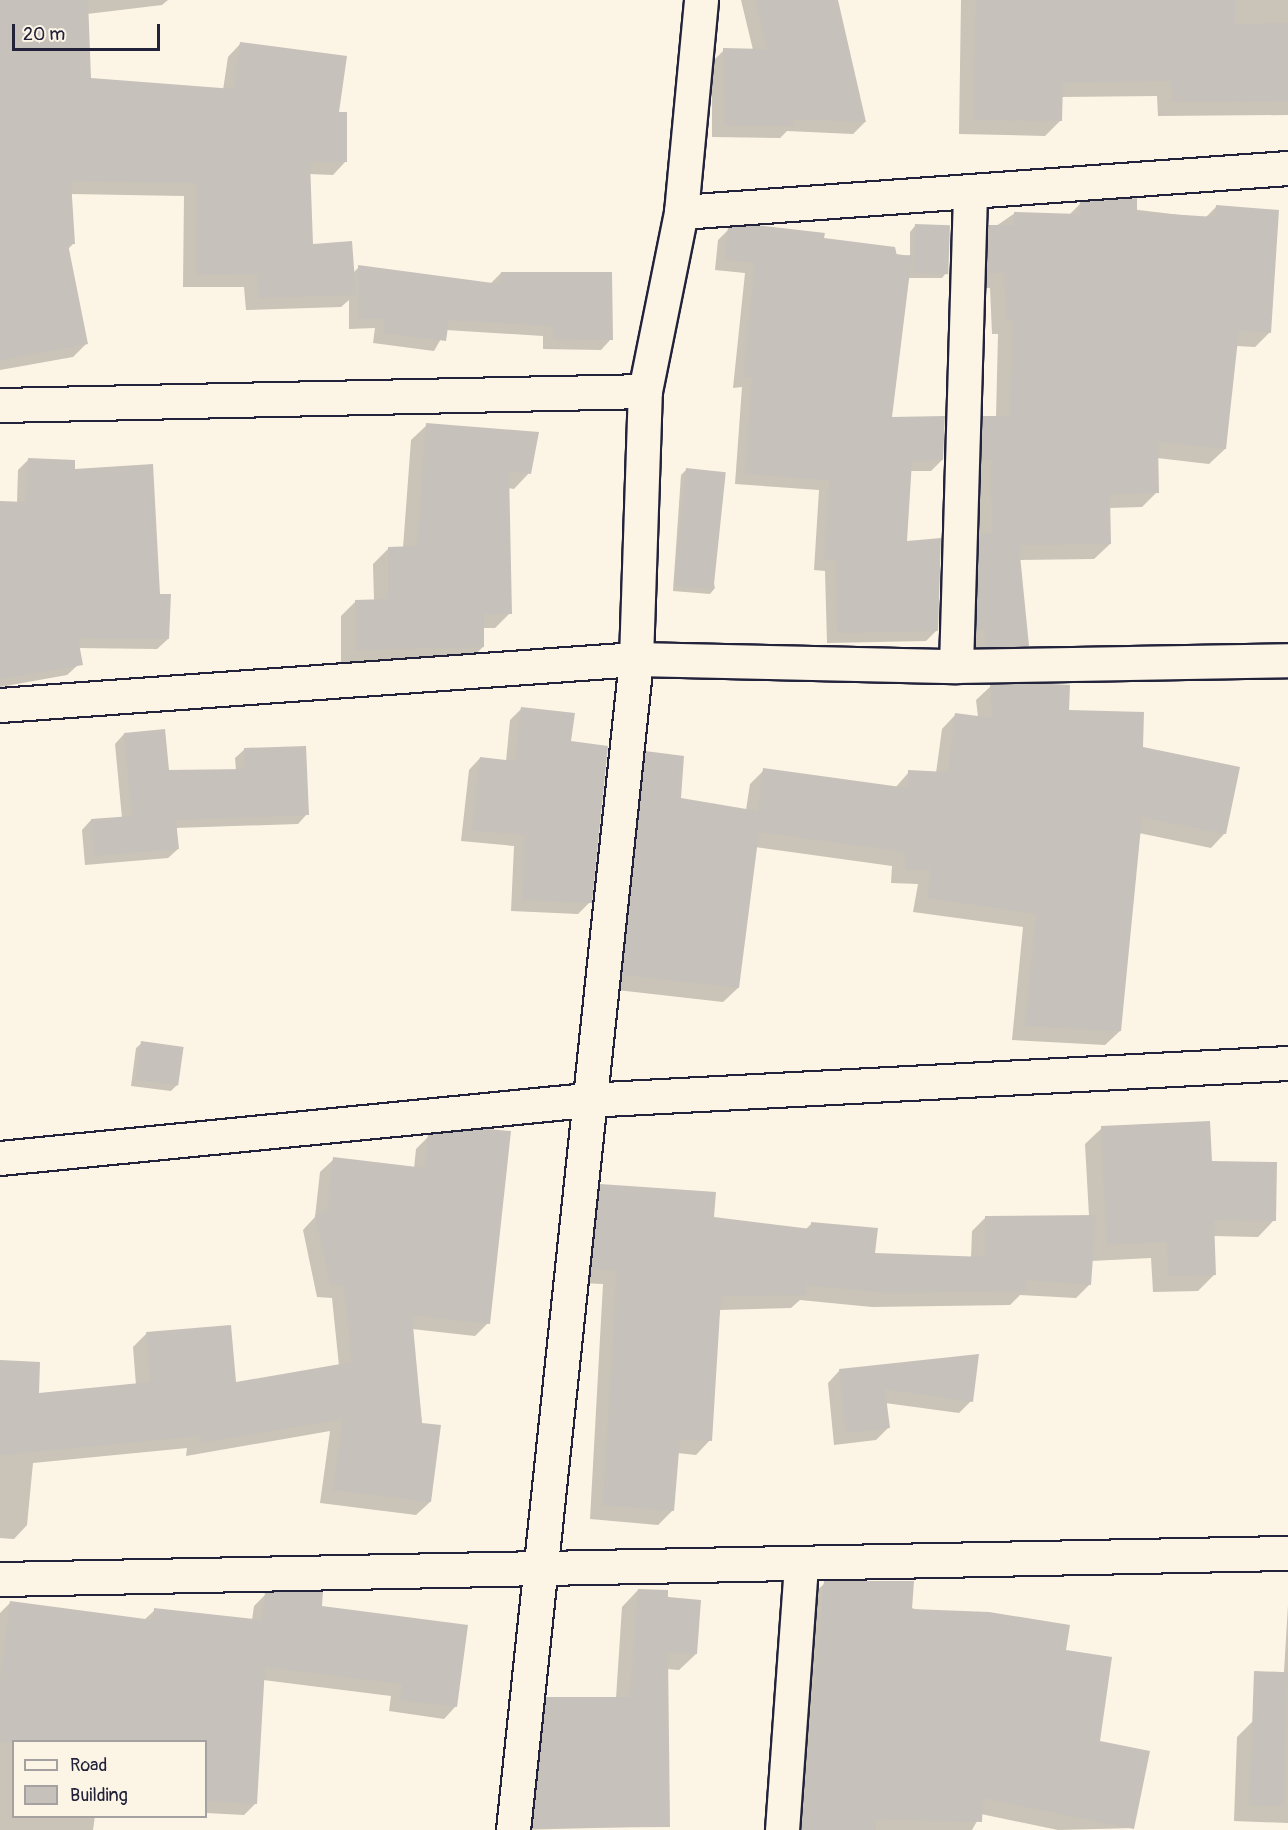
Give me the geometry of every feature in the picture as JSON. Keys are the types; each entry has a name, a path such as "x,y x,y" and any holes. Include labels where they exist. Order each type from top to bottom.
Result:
{"street":[{"path":"513,1830 586,1100 636,659 645,391 681,212 700,0"},
{"path":"681,212 970,194 1288,168"},
{"path":"956,666 970,194"},
{"path":"0,405 645,391"},
{"path":"0,705 636,659 956,666 1288,660"},
{"path":"0,1158 586,1100 1288,1063"},
{"path":"0,1579 540,1565 801,1564 1288,1553"},
{"path":"782,1830 801,1564"}],"building":[{"path":"0,0 88,0 91,78 234,89 240,42 347,56 339,112 347,112 347,162 310,162 313,244 352,241 356,295 259,298 257,274 195,275 196,183 71,181 75,244 68,244 88,344 0,360"},
{"path":"755,0 838,0 866,122 793,119 793,126 724,126 723,48 767,49"},
{"path":"976,0 1235,0 1235,24 1288,23 1288,101 1172,102 1171,81 1063,83 1062,121 973,120"},
{"path":"1137,198 1137,212 1215,217 1216,205 1279,210 1271,333 1239,330 1226,449 1158,442 1159,493 1110,494 1111,544 1019,545 1029,646 986,647 985,630 976,630 979,534 992,533 991,460 981,460 982,416 1010,416 1012,320 1006,320 1004,273 986,273 988,225 1014,225 1014,212 1079,214 1080,202"},
{"path":"915,224 950,225 948,274 913,273"},
{"path":"756,225 825,233 824,238 895,247 897,256 912,255 892,417 945,416 943,460 912,461 907,541 941,538 938,631 837,633 835,560 824,560 829,480 745,474 752,377 743,378 755,263 725,260 728,227"},
{"path":"358,265 500,284 501,272 612,272 613,340 553,339 553,326 449,320 446,341 383,333 385,318 359,319"},
{"path":"426,423 539,432 531,474 509,470 512,614 484,614 484,647 355,650 355,600 388,599 388,547 417,546"},
{"path":"28,458 75,460 75,469 153,464 160,594 171,594 169,639 78,638 83,665 0,679 0,501 26,502"},
{"path":"686,468 726,472 713,590 674,585"},
{"path":"990,684 1070,685 1069,710 1144,712 1143,747 1240,767 1226,834 1142,817 1121,1031 1025,1026 1036,914 927,898 931,870 905,870 905,852 759,832 739,988 622,975 645,751 684,756 681,798 758,811 763,768 908,788 908,770 948,772 955,713 993,718"},
{"path":"521,707 575,713 571,741 608,746 592,903 522,900 525,835 472,830 480,757 515,761"},
{"path":"165,729 169,770 245,769 244,748 306,746 309,815 176,820 179,849 94,856 91,819 132,816 124,733"},
{"path":"141,1041 184,1047 178,1086 136,1080"},
{"path":"1210,1121 1212,1161 1277,1162 1276,1221 1214,1220 1216,1275 1169,1276 1167,1242 1107,1245 1101,1126"},
{"path":"487,1129 511,1131 490,1324 412,1315 422,1423 441,1425 431,1502 333,1490 343,1419 199,1443 199,1436 0,1455 0,1360 40,1362 39,1393 150,1382 146,1332 231,1325 236,1382 352,1362 344,1286 330,1284 315,1215 327,1212 333,1157 425,1168 428,1134"},
{"path":"600,1184 716,1192 714,1217 811,1229 811,1222 878,1228 875,1253 985,1257 985,1216 1096,1215 1091,1285 1026,1280 1026,1291 887,1293 806,1285 807,1295 721,1296 712,1441 680,1439 674,1511 603,1505 617,1270 592,1269"},
{"path":"979,1354 973,1402 885,1389 890,1428 846,1433 839,1369"},
{"path":"824,1581 914,1581 912,1609 989,1612 1070,1625 1066,1650 1112,1657 1100,1741 1150,1751 1134,1829 983,1798 982,1822 875,1819 876,1830 801,1830"},
{"path":"638,1589 668,1590 668,1597 701,1600 697,1654 668,1652 670,1827 532,1828 546,1697 630,1697"},
{"path":"323,1591 322,1606 468,1625 457,1707 400,1700 402,1684 265,1667 257,1804 207,1801 207,1740 12,1740 12,1742 0,1742 0,1681 10,1601 153,1620 154,1608 262,1620 265,1592"},
{"path":"1254,1671 1288,1672 1283,1806 1249,1805"}]}
